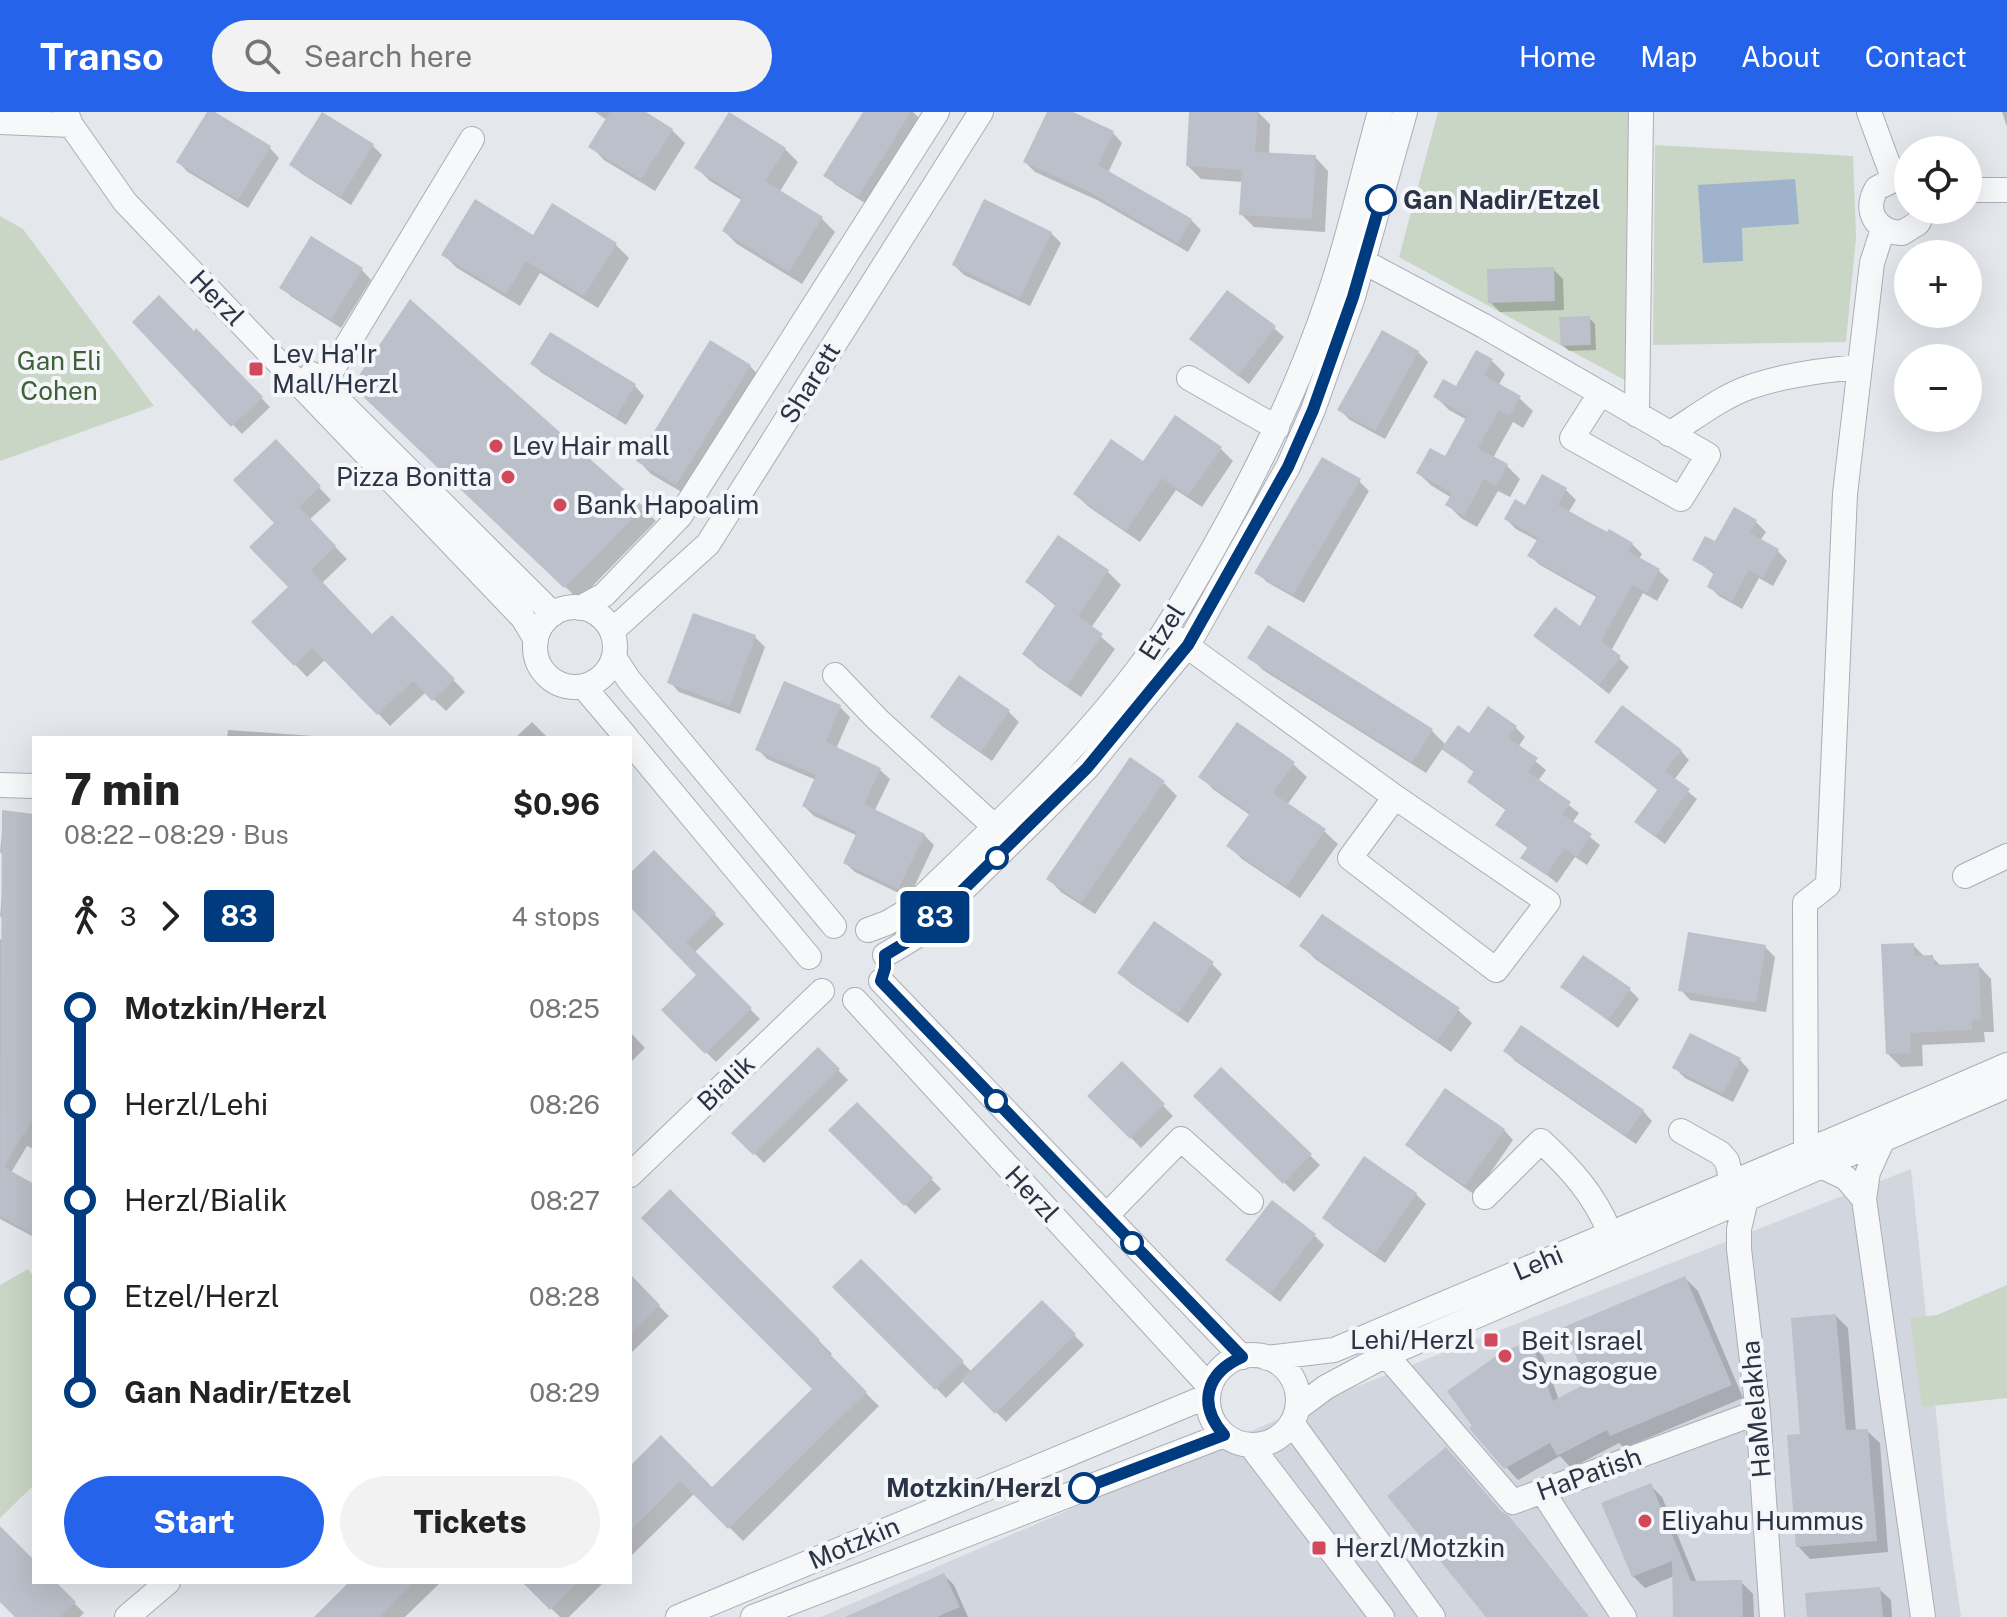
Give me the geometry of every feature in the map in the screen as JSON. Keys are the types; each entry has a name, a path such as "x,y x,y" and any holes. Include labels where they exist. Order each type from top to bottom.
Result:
{"street":[{"name":"Sharett","path":"580,608 604,595 680,516 937,112"},
{"name":"Sharett","path":"612,631 708,544 981,112"},
{"name":"Etzel","path":"885,955 915,937 1087,768 1188,645 1288,467 1313,410 1353,256 1380,112"},
{"name":"Etzel","path":"868,930 909,910 995,827 1064,758 1143,663 1233,513 1277,428 1303,370 1331,290 1353,256 1405,112"},
{"path":"1637,415 1641,112"},
{"path":"1869,112 1894,166"},
{"path":"0,122 69,118"},
{"name":"Herzl","path":"69,118 323,385 553,614"},
{"name":"Herzl","path":"69,118 125,202 523,618 536,640 537,662 551,680 572,687 583,686"},
{"path":"323,385 472,139"},
{"path":"1894,183 1877,188 1872,196 1872,214 1883,229 1893,233 1911,229 1917,224"},
{"path":"1982,190 2007,190"},
{"path":"1864,1199 1846,1178 1813,1160 1805,903 1828,885 1845,494 1872,263 1883,229"},
{"path":"1353,256 1484,326 1708,455 1681,499 1572,438 1600,394"},
{"path":"1669,434 1751,387 1819,370 1860,367"},
{"path":"1189,378 1277,428"},
{"path":"536,640 539,629 553,614 571,607 593,611 604,619 612,631 614,657 603,676 583,686 625,736"},
{"path":"1164,630 1395,797 1548,902 1496,970 1350,858 1395,797"},
{"path":"614,657 629,680 834,926"},
{"path":"835,675 877,719 995,827"},
{"path":"632,745 809,957"},
{"path":"0,785 32,786"},
{"path":"1965,876 2007,856"},
{"path":"851,924 868,930 882,945 885,955 881,981 870,993 855,1000 832,997 822,991 811,975 809,957 817,938 834,926 851,924"},
{"name":"Herzl","path":"881,981 1242,1357"},
{"name":"Bialik","path":"632,1173 822,991"},
{"name":"Herzl","path":"855,1000 1209,1392"},
{"name":"Lehi","path":"1267,1358 1334,1350 1610,1233 1739,1190 1813,1160 2007,1065"},
{"name":"Lehi","path":"1813,1160 1883,1139 2007,1086"},
{"path":"1681,1131 1720,1153 1727,1161 1739,1190"},
{"path":"1106,1216 1181,1139 1251,1202"},
{"path":"1883,1139 1868,1172 1864,1199 1923,1617"},
{"path":"1485,1197 1541,1141 1570,1167 1586,1187 1610,1233"},
{"name":"Lehi","path":"1295,1415 1326,1387 1386,1355 1691,1222 1739,1190"},
{"name":"HaMelakha","path":"1739,1190 1739,1249 1758,1412 1772,1617"},
{"path":"1691,1222 1715,1228 1739,1249"},
{"name":"HaPatish","path":"1386,1355 1513,1502 1758,1412"},
{"path":"1242,1357 1267,1358 1278,1362 1296,1384 1295,1415 1278,1438 1251,1446 1237,1443 1224,1435 1209,1410 1209,1392 1217,1374 1228,1363 1242,1357"},
{"name":"Motzkin","path":"678,1617 1209,1392"},
{"path":"1295,1415 1433,1617"},
{"name":"Motzkin","path":"753,1617 1224,1435"},
{"path":"1251,1446 1382,1617"},
{"path":"1542,1491 1624,1617"},
{"path":"127,1617 166,1584"}],"shaded area":[{"path":"1911,1169 1947,1521 1961,1617 821,1617 1330,1397"}],"green space":[{"path":"1438,112 1629,112 1630,383 1399,257"},
{"path":"1655,145 1853,156 1856,237 1846,342 1653,345"},
{"name":"Gan Eli Cohen","path":"0,216 23,229 154,406 0,461"},
{"path":"28,1269 32,1274 32,1487 0,1518 0,1285"},
{"path":"2007,1285 2007,1398 1922,1407 1910,1318 1937,1315"}],"water":[{"path":"1795,179 1799,224 1742,228 1743,261 1703,263 1698,185"}],"building":[{"path":"207,112 215,112 271,146 238,200 176,162"},
{"path":"322,112 374,144 341,197 289,165"},
{"path":"610,112 646,112 673,129 641,179 588,147"},
{"path":"729,112 786,148 765,181 823,217 789,272 722,231 742,198 694,168"},
{"path":"863,112 911,112 858,197 823,176"},
{"path":"1047,112 1073,112 1114,131 1098,165 1192,219 1178,243 1086,190 1023,162"},
{"path":"1189,112 1258,112 1255,152 1316,155 1312,219 1239,215 1242,170 1186,166"},
{"path":"475,199 533,235 552,203 617,243 584,296 526,261 506,294 441,255"},
{"path":"984,199 1052,232 1020,298 952,265"},
{"path":"311,236 363,268 331,320 279,288"},
{"path":"1554,267 1555,301 1488,303 1487,269"},
{"path":"1227,290 1276,326 1238,376 1189,339"},
{"path":"159,295 263,397 231,427 132,322"},
{"name":"Lev Hair mall","path":"410,299 644,507 564,588 352,386"},
{"path":"1590,316 1591,345 1561,346 1559,317"},
{"path":"1382,330 1419,351 1375,431 1337,410"},
{"path":"550,332 636,384 616,417 530,364"},
{"path":"710,340 751,365 676,485 636,461"},
{"path":"1476,350 1493,359 1484,375 1521,396 1510,416 1499,410 1478,448 1508,464 1496,486 1484,479 1464,516 1445,505 1452,493 1416,473 1430,448 1445,456 1467,416 1433,397 1443,379 1456,386"},
{"path":"1175,415 1222,447 1188,496 1162,478 1126,531 1073,494 1111,439 1143,461"},
{"path":"276,439 321,486 299,507 336,546 311,570 372,634 392,615 455,679 432,701 413,681 377,715 312,648 294,666 251,622 288,587 249,547 274,523 233,480"},
{"path":"1322,457 1361,479 1293,595 1254,573"},
{"path":"1542,474 1567,488 1558,505 1633,543 1628,551 1660,569 1647,593 1632,585 1601,641 1621,656 1599,685 1533,636 1555,607 1580,626 1597,595 1527,556 1538,538 1504,519 1515,499 1525,505"},
{"path":"1734,507 1757,520 1750,533 1779,549 1763,578 1749,570 1732,601 1707,587 1714,572 1692,560 1705,536 1715,541"},
{"path":"1058,535 1109,570 1078,616 1103,634 1067,686 1022,654 1056,604 1025,582"},
{"path":"693,613 756,635 730,706 667,683"},
{"path":"1268,625 1433,729 1412,762 1247,658"},
{"path":"959,675 1010,710 981,752 930,717"},
{"path":"784,681 841,705 826,742 881,768 864,804 925,834 898,889 843,863 857,832 802,806 816,775 755,750"},
{"path":"1622,705 1682,750 1665,771 1690,789 1655,837 1634,822 1658,789 1594,742"},
{"path":"1488,706 1517,726 1508,738 1538,758 1528,772 1571,802 1562,814 1592,834 1576,857 1565,848 1546,875 1520,858 1528,847 1495,825 1506,809 1467,782 1474,771 1441,749 1458,725 1469,733"},
{"path":"1237,722 1295,762 1273,793 1326,829 1286,887 1226,846 1250,813 1198,777"},
{"path":"1130,757 1165,781 1081,903 1046,879"},
{"path":"2,810 32,814 32,1118 26,1135 23,1134 4,1167 32,1183 32,1234 0,1216"},
{"path":"654,850 716,913 686,942 752,1008 705,1054 661,1010 696,975 632,909 632,871"},
{"path":"1322,914 1460,1008 1437,1041 1299,946"},
{"path":"1154,921 1214,962 1177,1015 1117,973"},
{"path":"1688,932 1766,945 1756,1003 1678,991"},
{"path":"1914,943 1914,956 1933,955 1934,965 1979,963 1981,1019 1972,1020 1972,1030 1910,1033 1911,1053 1886,1054 1881,944"},
{"path":"1583,955 1631,988 1608,1020 1560,987"},
{"path":"1521,1025 1644,1110 1626,1136 1503,1051"},
{"path":"1690,1033 1741,1058 1723,1094 1672,1068"},
{"path":"818,1047 840,1069 753,1155 731,1133"},
{"path":"1122,1061 1165,1104 1130,1139 1087,1096"},
{"path":"1221,1067 1312,1154 1283,1184 1193,1096"},
{"path":"1445,1088 1505,1129 1465,1186 1405,1145"},
{"path":"857,1102 933,1178 904,1206 828,1130"},
{"path":"1364,1156 1417,1193 1375,1254 1322,1218"},
{"path":"670,1189 820,1340 818,1342 867,1392 728,1529 680,1481 632,1529 632,1464 661,1435 712,1487 812,1389 641,1218"},
{"path":"1272,1200 1316,1234 1270,1294 1225,1260"},
{"path":"861,1259 964,1361 935,1390 832,1287"},
{"path":"632,1276 660,1305 632,1333"},
{"path":"1685,1276 1732,1385 1610,1436 1607,1430 1557,1456 1550,1443 1504,1469 1469,1428 1472,1426 1447,1391 1496,1354 1531,1341 1553,1401 1587,1383 1564,1327"},
{"path":"1042,1300 1076,1334 995,1414 961,1380"},
{"path":"1836,1314 1846,1430 1868,1429 1877,1541 1796,1547 1787,1435 1800,1434 1791,1318"},
{"path":"1446,1447 1502,1512 1509,1516 1589,1617 1486,1617 1387,1496"},
{"path":"1651,1483 1691,1581 1742,1580 1743,1617 1673,1617 1672,1561 1632,1577 1601,1503"},
{"path":"0,1526 32,1558 32,1584 58,1584 76,1602 60,1617 15,1617 0,1602"},
{"path":"944,1573 960,1607 937,1617 845,1617"},
{"path":"347,1584 412,1584 379,1617 314,1617"},
{"path":"524,1584 576,1584 550,1610"},
{"path":"1880,1587 1883,1617 1807,1617 1805,1593"}],"bus line":[{"name":"83","path":"1084,1488 1224,1435 1209,1410 1210,1387 1228,1363 1242,1357 881,981 885,955 915,937 1087,768 1188,645 1288,467 1313,410 1353,297 1381,200"}],"place":[{"name":"Gan Nadir/Etzel","path":"1381,200"},
{"name":"Lev Ha'Ir Mall/Herzl","path":"256,369"},
{"name":"Lev Hair mall","path":"496,446"},
{"name":"Pizza Bonitta","path":"508,477"},
{"name":"Bank Hapoalim","path":"560,505"},
{"name":"Lehi/Herzl","path":"1491,1340"},
{"name":"Beit Israel Synagogue","path":"1505,1356"},
{"name":"Motzkin/Herzl","path":"1084,1488"},
{"name":"Eliyahu Hummus","path":"1645,1521"},
{"name":"Herzl/Motzkin","path":"1319,1548"}]}
